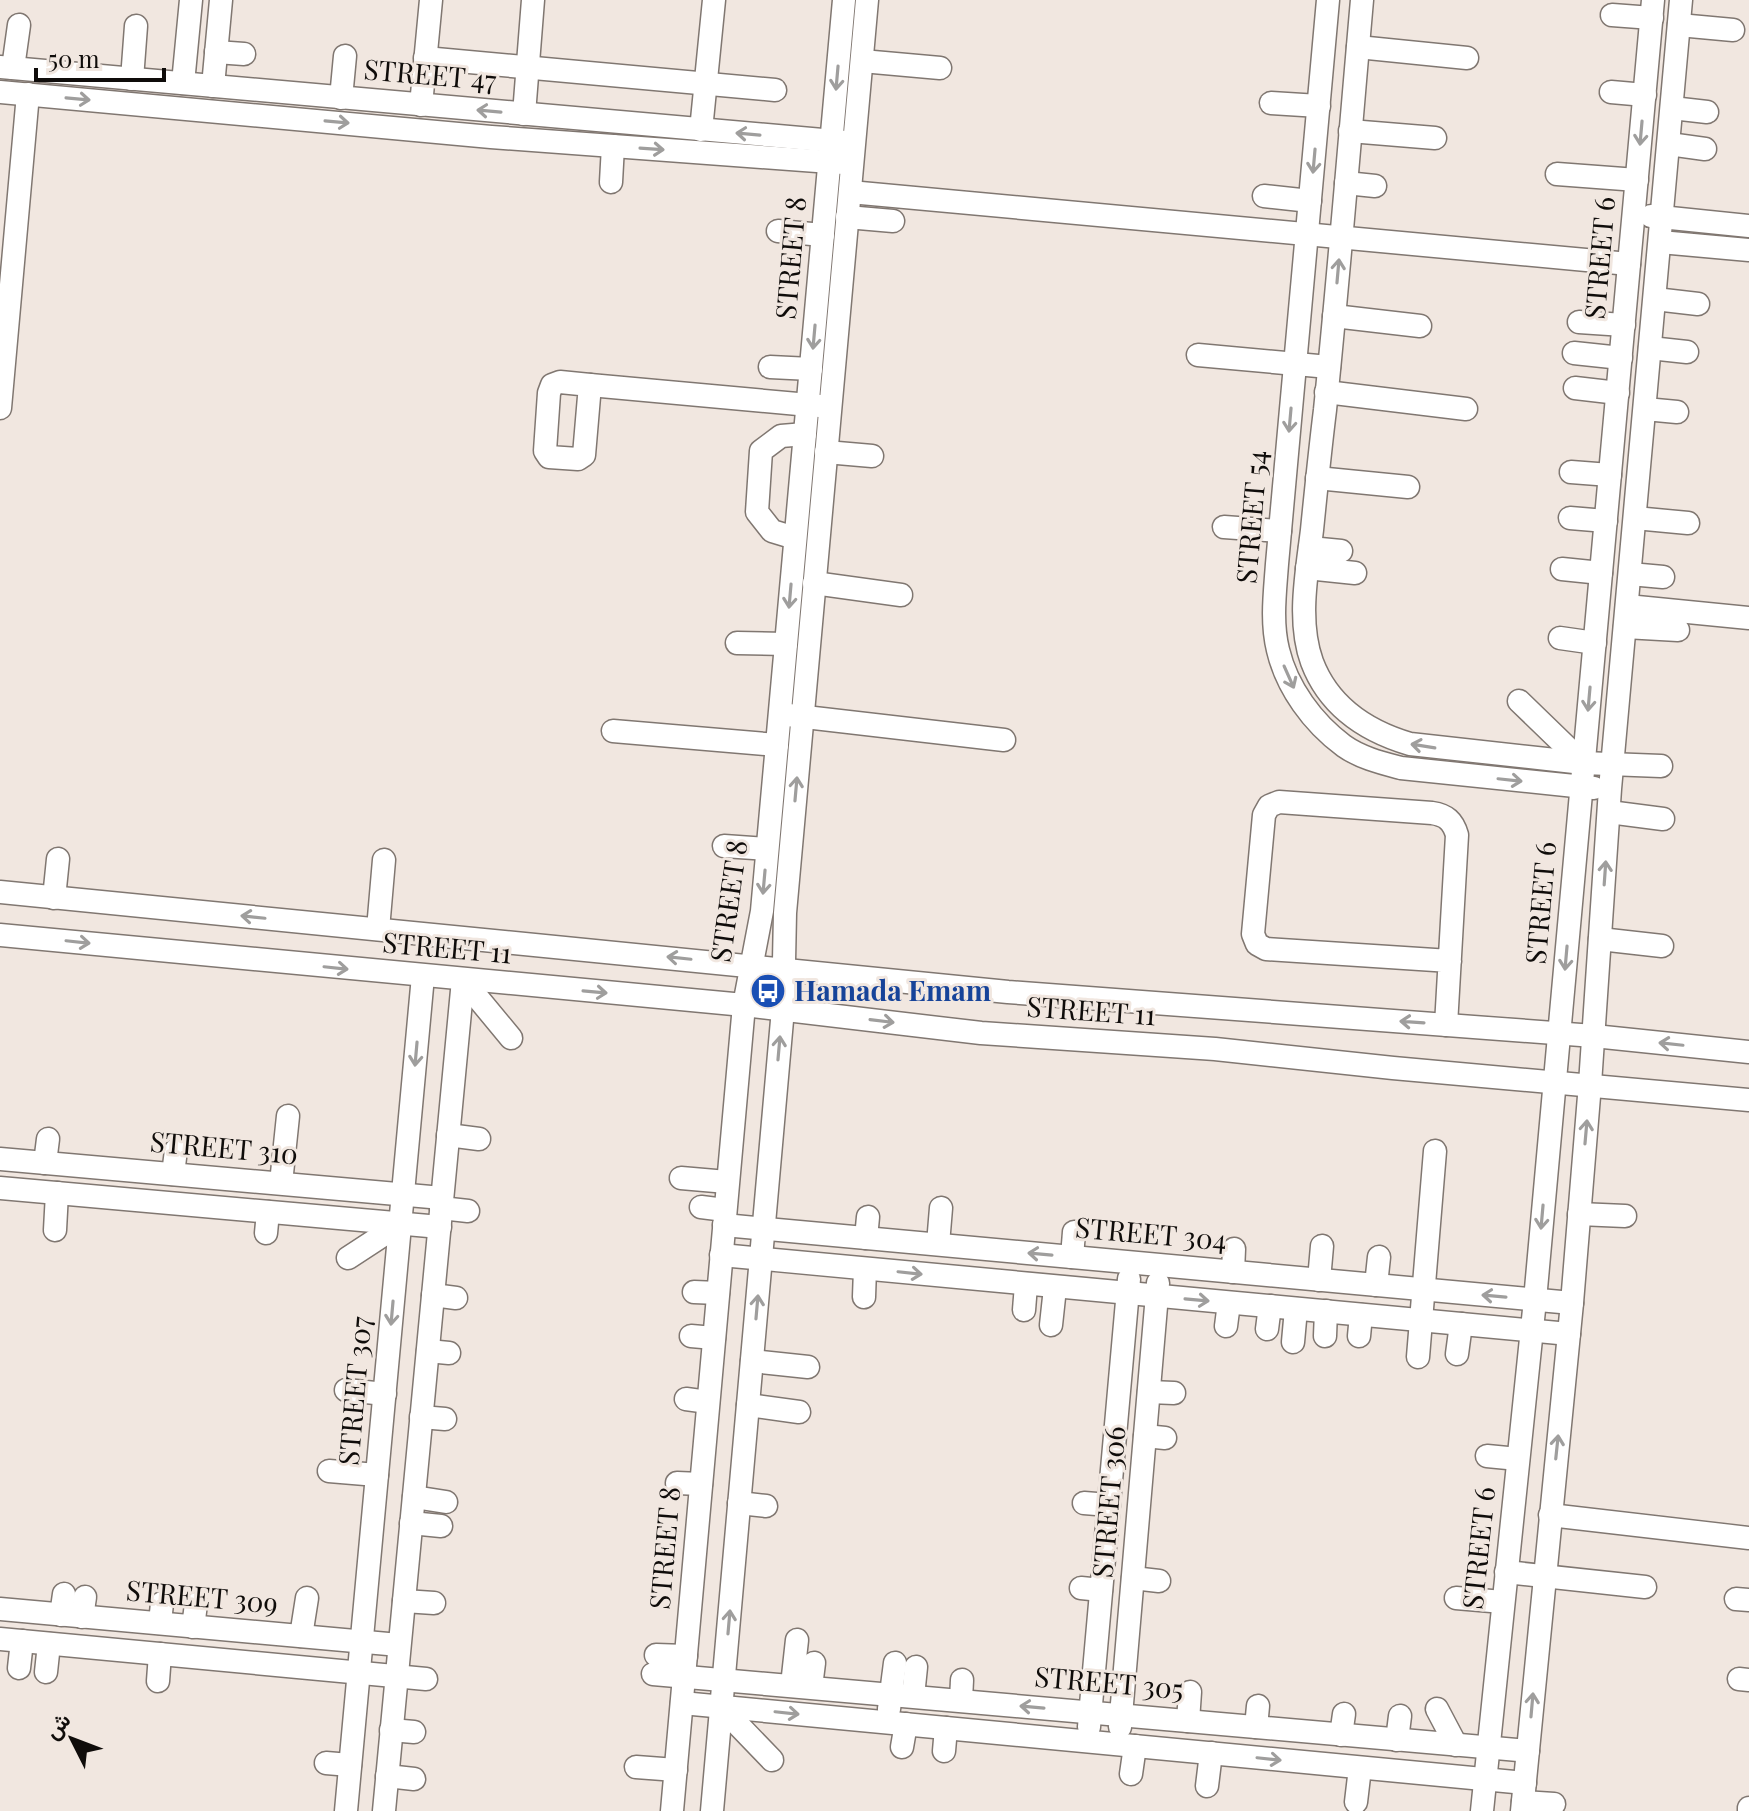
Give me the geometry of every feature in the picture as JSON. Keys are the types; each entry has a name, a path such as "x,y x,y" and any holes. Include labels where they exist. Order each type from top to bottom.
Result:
{"street":[{"path":"183,83 191,0"},
{"path":"213,86 221,0"},
{"path":"421,105 431,0"},
{"path":"524,114 533,0"},
{"path":"701,130 714,0"},
{"name":"STREET 8","path":"672,1811 701,1484 697,1401 703,1337 718,1293 744,1005 762,911 777,745 791,716 814,583 850,192 842,153 844,0"},
{"name":"STREET 8","path":"712,1811 783,1009 791,716 786,644 795,538 823,235 862,61 867,0"},
{"name":"STREET 54","path":"1328,0 1280,531 1274,624 1278,651 1290,682 1305,707 1345,747 1372,760 1401,768 1610,789"},
{"path":"1362,0 1309,558 1306,633 1311,660 1323,685 1341,708 1386,737 1410,744 1583,763 1661,766"},
{"name":"STREET 6","path":"1523,1799 1528,1751 1547,1647 1545,1576 1572,1303 1612,765 1681,0"},
{"path":"1612,15 1653,9"},
{"name":"STREET 6","path":"1482,1811 1535,1300 1653,9"},
{"path":"7,68 19,25"},
{"path":"1679,25 1733,30"},
{"path":"132,79 136,26"},
{"path":"1358,47 1467,58"},
{"path":"216,52 244,54"},
{"path":"341,98 345,56"},
{"path":"425,58 775,90"},
{"path":"862,61 940,68"},
{"name":"STREET 47","path":"7,68 701,130 842,153"},
{"name":"STREET 47","path":"0,92 613,146 842,153"},
{"path":"1611,92 1645,95"},
{"path":"0,408 28,94"},
{"path":"1271,103 1319,106"},
{"path":"1672,108 1707,112"},
{"path":"1350,131 1435,138"},
{"path":"1669,144 1705,149"},
{"path":"611,182 613,146"},
{"path":"1557,174 1637,180"},
{"path":"1346,183 1375,186"},
{"path":"850,192 1629,264"},
{"path":"1264,196 1310,201"},
{"path":"1634,214 1749,226"},
{"path":"847,217 893,221"},
{"path":"778,231 823,235"},
{"path":"1660,242 1749,250"},
{"path":"1655,299 1698,304"},
{"path":"1334,316 1420,326"},
{"path":"1579,322 1624,325"},
{"path":"1650,348 1687,352"},
{"path":"1574,353 1621,358"},
{"path":"1198,355 1329,367"},
{"path":"770,367 811,369"},
{"path":"590,385 830,407"},
{"path":"1575,388 1618,393"},
{"path":"1326,392 1466,409"},
{"path":"1645,409 1677,412"},
{"path":"795,538 772,531 757,512 761,451 781,436 805,434"},
{"path":"826,452 872,456"},
{"path":"1571,472 1610,475"},
{"path":"1317,478 1408,487"},
{"path":"1570,518 1606,521"},
{"path":"1635,518 1688,523"},
{"path":"1224,527 1280,531"},
{"path":"1309,558 1341,551"},
{"path":"1309,558 1355,573"},
{"path":"1562,569 1601,573"},
{"path":"1630,574 1663,577"},
{"path":"814,583 901,595"},
{"path":"1626,616 1749,618"},
{"path":"1626,616 1678,630"},
{"path":"1560,638 1595,643"},
{"path":"737,643 786,644"},
{"path":"1519,701 1583,763"},
{"path":"791,716 1004,740"},
{"path":"613,731 777,745"},
{"path":"1446,1025 1450,961 1457,835 1451,822 1432,813 1279,802 1266,810 1253,934 1257,944 1266,949 1450,961"},
{"path":"1609,812 1663,819"},
{"path":"724,846 767,849"},
{"path":"54,898 58,859"},
{"path":"378,929 384,860"},
{"name":"STREET 11","path":"0,892 1008,992 1594,1036 1749,1052"},
{"name":"STREET 11","path":"0,935 744,1005 981,1033 1215,1049 1749,1100"},
{"path":"1600,939 1662,946"},
{"name":"STREET 307","path":"346,1811 423,976"},
{"path":"463,980 511,1038"},
{"path":"384,1811 421,1417 438,1352 433,1295 463,980"},
{"path":"281,1183 288,1116"},
{"path":"448,1135 479,1139"},
{"path":"45,1163 48,1139"},
{"path":"173,1174 176,1150"},
{"path":"1418,1357 1435,1151"},
{"name":"STREET 310","path":"0,1159 403,1195 441,1211"},
{"path":"681,1178 727,1182"},
{"path":"0,1188 57,1193 88,1205 267,1222 400,1224"},
{"path":"55,1230 57,1193"},
{"name":"STREET 304","path":"701,1207 764,1228 867,1227 938,1244 1160,1265 1234,1260 1319,1280 1572,1303"},
{"path":"938,1244 941,1208"},
{"path":"348,1258 400,1224 441,1211 468,1211"},
{"path":"1579,1214 1625,1216"},
{"path":"1072,1257 1074,1232"},
{"path":"1319,1280 1322,1246"},
{"path":"721,1255 1326,1311 1360,1325 1421,1320 1569,1334"},
{"path":"1376,1285 1379,1257"},
{"name":"STREET 306","path":"1088,1742 1091,1589 1109,1505 1130,1262"},
{"name":"STREET 306","path":"1131,1774 1121,1715 1133,1578 1152,1431 1149,1392 1160,1265"},
{"path":"864,1297 865,1269"},
{"path":"1024,1310 1026,1285"},
{"path":"1051,1325 1055,1288"},
{"path":"694,1292 718,1293"},
{"path":"433,1295 456,1298"},
{"path":"1226,1326 1229,1303"},
{"path":"1267,1329 1270,1306"},
{"path":"1293,1342 1296,1309"},
{"path":"1325,1336 1326,1311"},
{"path":"1457,1354 1461,1324"},
{"path":"752,1361 808,1367"},
{"path":"346,1390 385,1394"},
{"path":"1149,1392 1174,1393"},
{"path":"748,1405 799,1412"},
{"path":"421,1417 445,1419"},
{"path":"1116,1417 1152,1431"},
{"path":"1487,1456 1518,1459"},
{"path":"329,1471 377,1475"},
{"path":"677,1483 701,1484"},
{"path":"375,1503 412,1509 446,1502"},
{"path":"739,1503 766,1506"},
{"path":"1084,1503 1109,1505"},
{"path":"412,1509 441,1526"},
{"path":"1550,1515 1749,1538"},
{"path":"1506,1572 1645,1587"},
{"path":"1133,1578 1159,1581"},
{"path":"301,1636 307,1598"},
{"path":"1456,1598 1503,1602"},
{"path":"404,1601 434,1603"},
{"name":"STREET 309","path":"14,1604 161,1613 193,1627 399,1645"},
{"path":"193,1627 196,1604"},
{"path":"19,1668 11,1640 426,1679"},
{"path":"797,1640 802,1686"},
{"path":"46,1672 49,1644"},
{"path":"158,1681 160,1654"},
{"path":"802,1686 814,1663"},
{"name":"STREET 305","path":"654,1664 685,1666 724,1679 902,1695 962,1690 1090,1712 1188,1721 1257,1716 1343,1724 1397,1740 1528,1751"},
{"path":"902,1747 897,1724 905,1665"},
{"path":"1188,1721 1190,1692"},
{"path":"682,1703 897,1724 945,1740 1088,1742 1485,1779 1523,1799 1554,1804"},
{"path":"721,1707 772,1760"},
{"path":"1437,1709 1456,1745"},
{"path":"1397,1740 1400,1716"},
{"path":"391,1730 414,1732"},
{"path":"1207,1786 1211,1753"},
{"path":"326,1763 350,1765"},
{"path":"636,1767 676,1770"},
{"path":"1356,1802 1360,1768"},
{"path":"387,1776 414,1779"}],"place":[{"name":"Hamada Emam","path":"768,991"}]}
